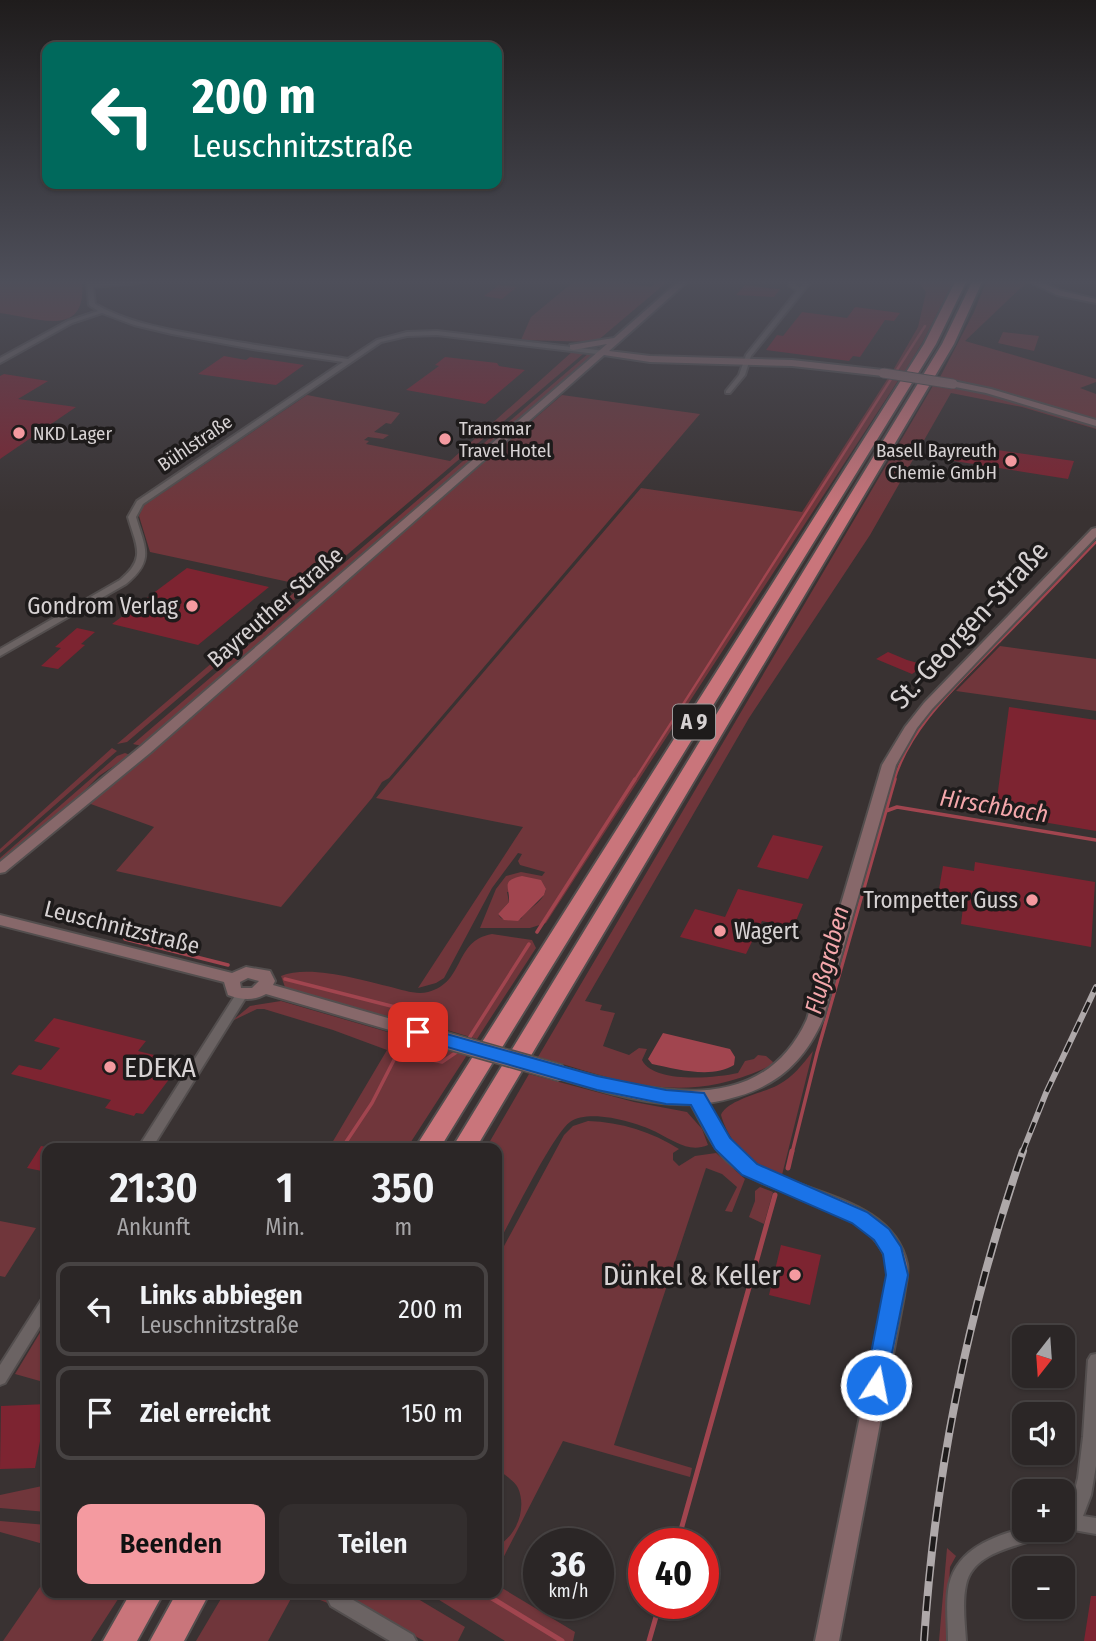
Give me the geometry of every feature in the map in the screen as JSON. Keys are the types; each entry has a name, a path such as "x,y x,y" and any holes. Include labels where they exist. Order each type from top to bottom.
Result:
{"highway":[{"name":"A 9","path":"430,1143 921,359"},
{"name":"A 9","path":"467,1143 939,359"},
{"path":"119,1641 145,1598"},
{"path":"166,1641 191,1598"}],"street":[{"path":"333,359 347,361"},
{"name":"Bühlstraße","path":"0,653 130,577 140,567 143,556 132,517 140,503 351,359"},
{"name":"Bayreuther Straße","path":"0,869 145,750 599,359"},
{"path":"590,366 625,359"},
{"path":"693,359 746,360 883,373 953,384 1006,396 1096,423"},
{"path":"728,392 742,375 746,360"},
{"name":"St.-Georgen-Straße","path":"698,1098 723,1094 771,1076 801,1049 815,1019 889,765 911,726 1096,531"},
{"name":"Leuschnitzstraße","path":"0,920 234,979 246,971 260,972 267,979 264,988 441,1039 639,1092 698,1098"},
{"path":"234,979 232,987 242,994 251,995 264,988"},
{"path":"148,1143 242,994"},
{"path":"698,1098 722,1143 738,1161 771,1181 859,1218 881,1234 897,1262 894,1297 827,1641"},
{"path":"0,1378 42,1311"},
{"path":"1075,1511 1086,1474 1096,1360"},
{"path":"1075,1523 1096,1526"},
{"path":"957,1641 959,1578 967,1563 980,1553 1012,1541"},
{"path":"337,1600 387,1636 407,1641"}],"shaded area":[{"path":"565,359 578,359 127,742 117,744 303,585 150,552 139,516 143,506 307,395 400,413 391,424 386,423 374,432 389,435 383,439 368,437 364,440 369,441 366,444 450,461"},
{"path":"582,359 591,359 142,746 133,744"},
{"path":"900,359 912,359 903,374 892,372"},
{"path":"950,359 1026,359 1096,379 1096,382 1080,388 1096,394 1096,420 991,389 939,379"},
{"path":"888,378 899,379 546,923 530,928 480,928 496,889 506,876 521,872 542,876 545,872 520,865 518,861 522,854 518,853 492,888 444,978 418,988 523,827 376,798 641,488 802,512","holes":["546,889 521,919 505,920 498,914 509,902 507,892"]},
{"path":"934,384 987,392 1096,425 1096,429 1022,407 951,393 870,535 749,718 585,1001 602,1005 600,1010 615,1013 603,1046 629,1055 639,1048 647,1049 642,1060 649,1068 659,1073 686,1077 728,1075 738,1073 745,1061 758,1055 766,1056 773,1062 772,1065 740,1078 681,1088 626,1081 538,1057"},
{"path":"562,395 700,414 389,778 382,782 372,798 281,907 116,871 154,827 88,803"},
{"path":"1000,646 1096,659 1096,711 956,691"},
{"path":"112,748 117,751 0,853 0,849"},
{"path":"125,753 130,755 99,776 63,812 0,861 0,858 117,756"},
{"path":"522,876 541,880 546,889 544,895 518,921 504,920 498,914 509,902 508,882"},
{"path":"492,934 532,940 536,948 477,1039 447,1030 445,1033 285,987 281,976 320,972 410,992 428,992 449,980 471,945"},
{"path":"281,1001 467,1055 410,1143 332,1143 387,1050 264,1009 257,1009 232,1021 250,1006"},
{"path":"663,1033 730,1049 735,1057 734,1065 705,1072 652,1064 648,1059"},
{"path":"813,1051 782,1175 761,1166 744,1153 736,1145 721,1115 730,1105 783,1082"},
{"path":"529,1074 634,1102 687,1112 702,1129 708,1145 688,1147 650,1129 614,1118 590,1116 570,1122 553,1143 502,1237 502,1143 489,1143"},
{"path":"588,1121 636,1129 679,1149 673,1153 673,1160 679,1166 695,1156 716,1153 745,1179 732,1212 725,1211 737,1187 722,1174 706,1168 614,1445 692,1468 690,1477 563,1441 502,1560 502,1542 515,1529 521,1513 521,1496 516,1485 502,1473 502,1250 564,1135 573,1126"},
{"path":"760,1187 773,1192 764,1224 749,1217 755,1201 755,1191"},
{"path":"0,1221 36,1228 5,1277 0,1276"},
{"path":"42,1329 42,1382 15,1374"},
{"path":"42,1486 42,1512 0,1508 0,1495"},
{"path":"0,1521 42,1525 42,1544 0,1532"},
{"path":"947,1548 956,1556 950,1567 946,1641 939,1641"},
{"path":"42,1584 42,1598 119,1598 91,1641 3,1641"},
{"path":"502,1588 523,1601 523,1619 553,1619 575,1632 573,1641 505,1641 436,1598 502,1598"},
{"path":"221,1598 291,1598 268,1641 196,1641"},
{"path":"315,1598 334,1598 330,1604"},
{"path":"347,1598 416,1598 465,1627 458,1641 424,1641"}],"building":[{"path":"220,359 261,359 304,365 276,385 198,374"},
{"path":"443,359 459,359 497,363 499,366 525,370 485,404 406,390 439,366 435,365"},
{"name":"NKD Lager","path":"4,374 48,381 18,399 76,407 0,459 0,376"},
{"name":"Basell Bayreuth Chemie GmbH","path":"956,444 1074,461 1068,479 948,460"},
{"name":"Gondrom Verlag","path":"187,568 269,587 198,645 112,624"},
{"name":"Gondrom Verlag","path":"77,628 95,632 81,644 85,645 58,669 41,666 61,648 55,647"},
{"path":"888,652 925,665 912,674 876,659"},
{"path":"1009,707 1096,720 1096,831 995,814"},
{"path":"773,835 823,846 808,879 757,867"},
{"name":"Trompetter Guss","path":"975,862 1095,882 1091,947 961,924 964,899 938,895 943,866 974,871"},
{"path":"738,889 803,904 793,928 762,921 746,954 680,937 695,909 725,917"},
{"name":"EDEKA","path":"54,1018 146,1041 138,1051 182,1062 143,1114 136,1113 134,1116 105,1108 111,1100 11,1074 19,1065 41,1070 60,1048 34,1041"},
{"path":"41,1146 42,1146 42,1171 27,1168"},
{"name":"Dünkel & Keller","path":"781,1245 821,1255 810,1305 769,1295"},
{"path":"42,1404 42,1431 35,1468 0,1469 1,1406"},
{"path":"1091,1596 1096,1596 1096,1641 1084,1641"}],"waterway":[{"path":"634,781 904,359"},
{"name":"Flußgraben","path":"894,781 912,741 938,706 1096,542"},
{"path":"537,932 635,779"},
{"name":"Flußgraben","path":"792,1153 817,1053 895,779"},
{"name":"Hirschbach","path":"886,811 897,807 1096,840"},
{"path":"125,939 228,965"},
{"path":"468,1040 529,944"},
{"path":"285,979 399,1008 426,1004 433,1007 434,1013"},
{"path":"345,1143 372,1103 395,1058 409,1055 442,1062 461,1049"},
{"name":"Flußgraben","path":"788,1168 792,1151"},
{"name":"Flußgraben","path":"681,1528 775,1195"},
{"path":"492,1598 562,1641"},
{"name":"Flußgraben","path":"649,1641 655,1619"}],"railway":[{"path":"1022,1153 1046,1093 1096,987"},
{"path":"924,1641 936,1516 957,1393 986,1271 1023,1151"}],"place":[{"name":"NKD Lager","path":"19,433"},
{"name":"Transmar Travel Hotel","path":"445,439"},
{"name":"Basell Bayreuth Chemie GmbH","path":"1011,461"},
{"name":"Gondrom Verlag","path":"192,606"},
{"name":"Trompetter Guss","path":"1032,900"},
{"name":"Wagert","path":"720,931"},
{"name":"EDEKA","path":"110,1067"},
{"name":"Dünkel & Keller","path":"795,1275"}],"route":[{"path":"418,1032 597,1083 666,1097 698,1098 722,1143 750,1170 831,1204 859,1218 881,1234 897,1262 897,1275 876,1385"}]}
